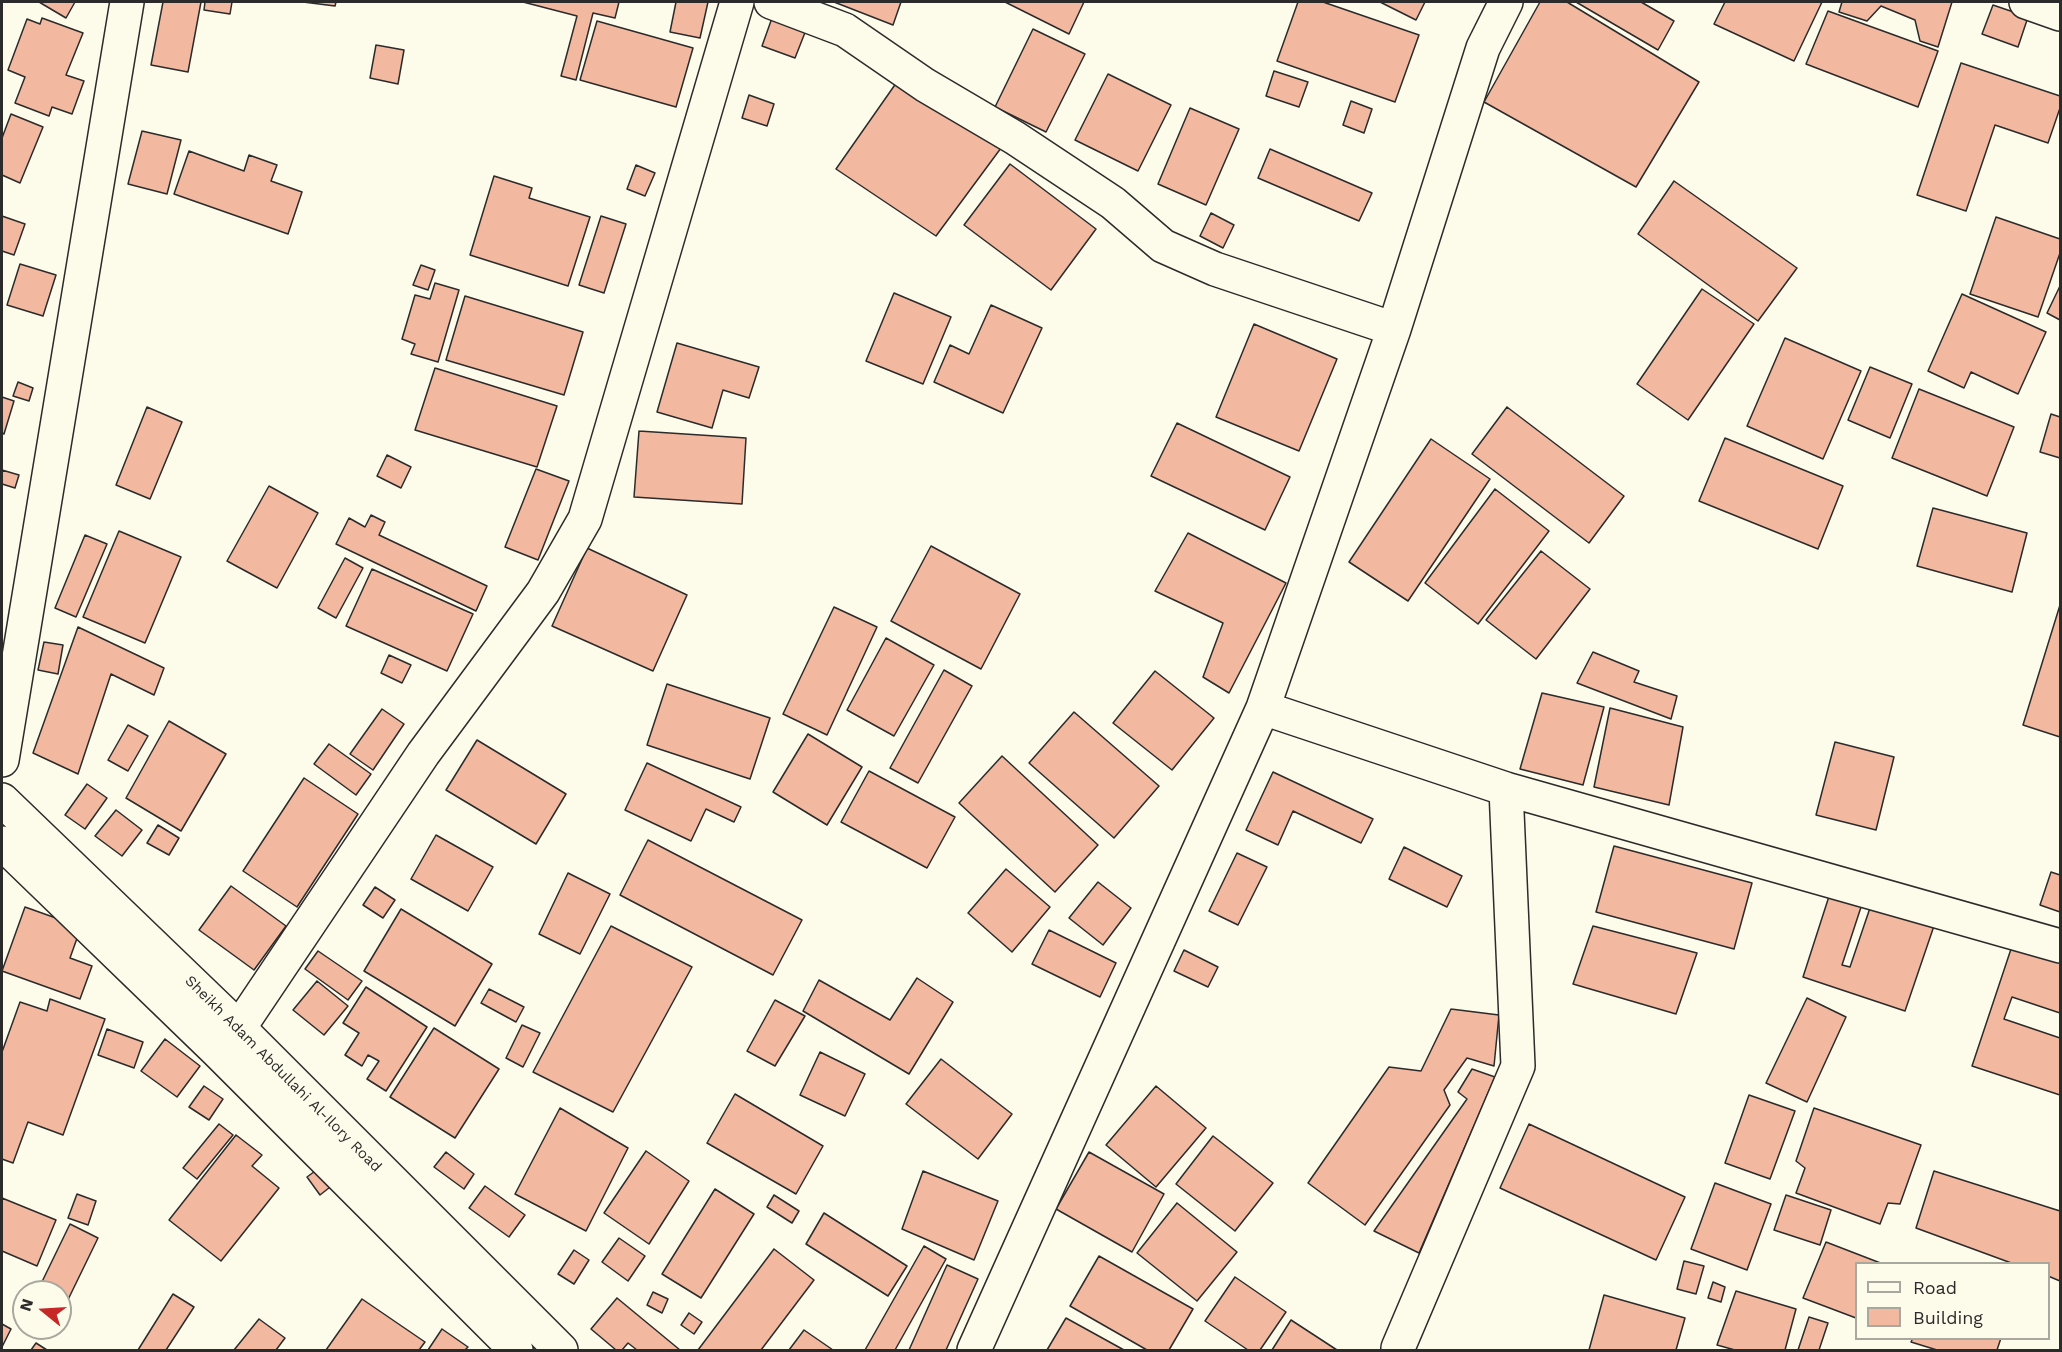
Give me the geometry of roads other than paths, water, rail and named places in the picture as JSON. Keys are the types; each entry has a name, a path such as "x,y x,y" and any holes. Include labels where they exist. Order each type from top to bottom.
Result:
{"street":[{"path":"2,760 127,2"},
{"path":"239,1028 423,754 543,592 585,519 737,2"},
{"path":"771,2 845,30 925,85 1015,138 1113,203 1163,246 1215,269 1394,329"},
{"path":"974,1350 1263,708 1394,329 1483,48 1506,2"},
{"path":"2026,2 2061,14"},
{"path":"1263,708 1506,789 2061,946"},
{"path":"1401,1349 1518,1066 1506,789"},
{"name":"Sheikh Adam Abdullahi Al-Ilory Road","path":"2,800 239,1028 561,1350"},
{"name":"Sheikh Adam Abdullahi Al-Ilory Road","path":"2,843 217,1051 516,1350"}]}
